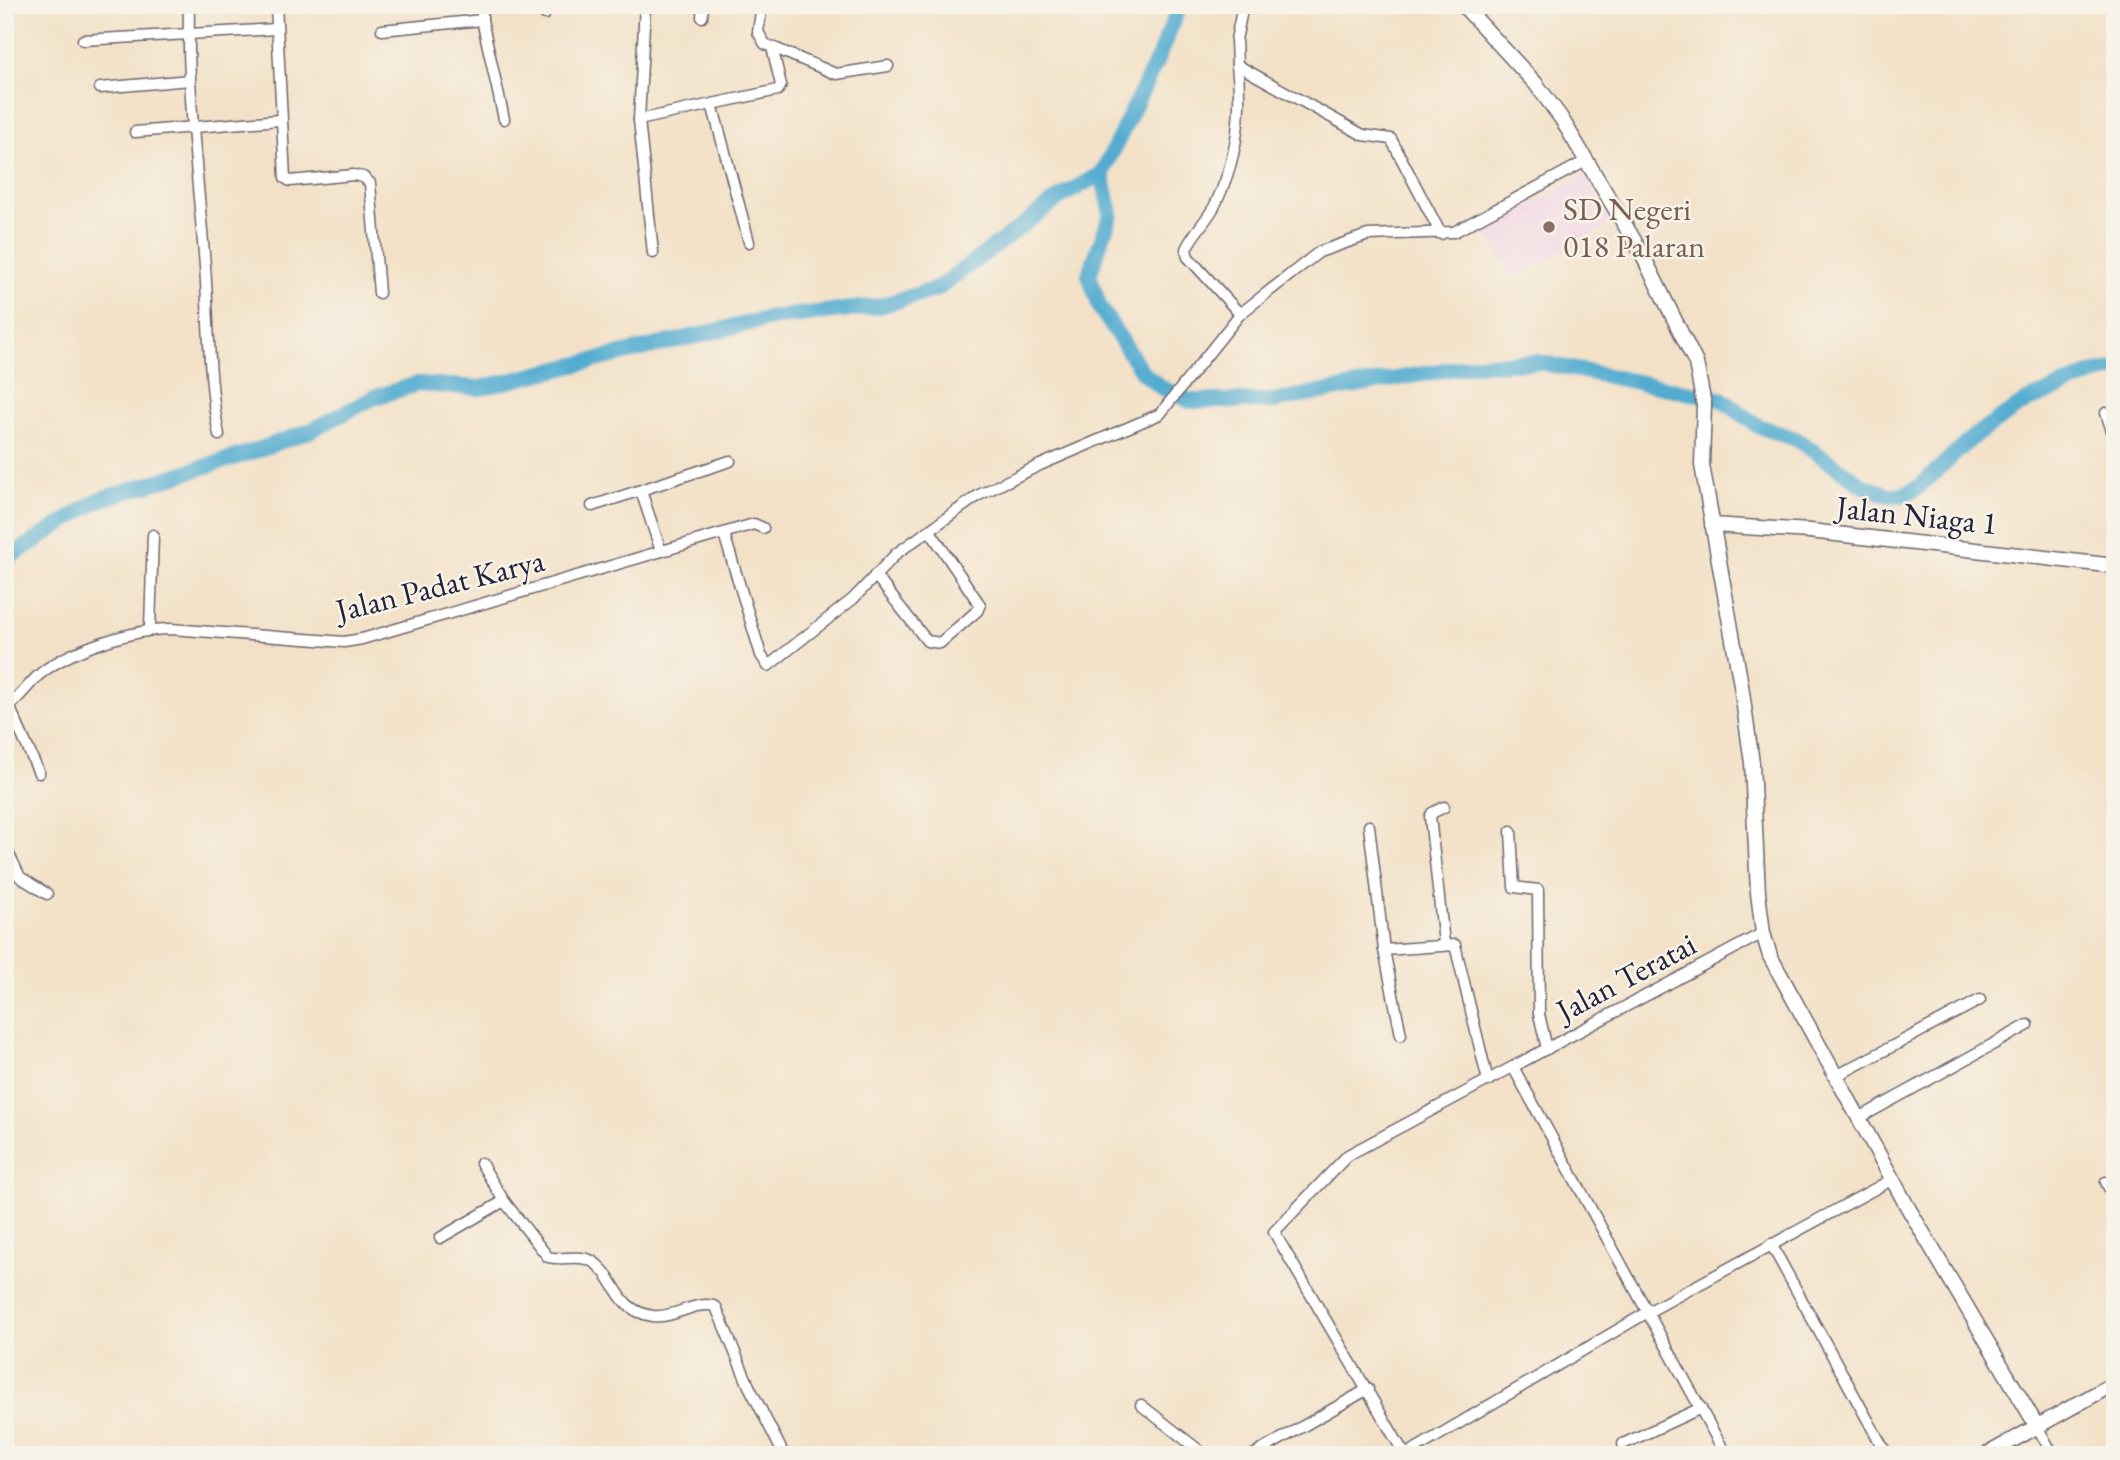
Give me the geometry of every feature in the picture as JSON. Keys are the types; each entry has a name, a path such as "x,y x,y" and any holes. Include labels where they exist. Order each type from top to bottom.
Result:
{"street":[{"path":"189,5 192,129 205,267 212,398 219,435"},
{"path":"276,5 284,175 287,180 353,175 363,177 370,183 379,293"},
{"path":"482,5 482,20 504,119"},
{"path":"645,5 639,120 653,253"},
{"path":"762,5 758,37 772,47 836,75 888,66"},
{"path":"1240,314 1188,257 1186,249 1215,205 1234,149 1241,99 1236,40 1243,5"},
{"path":"1463,5 1550,102 1641,252 1689,349 1699,375 1704,405 1701,448 1752,763 1763,933 1770,956 1893,1179 2053,1455"},
{"path":"382,30 482,20"},
{"path":"83,40 276,29"},
{"path":"639,120 778,90 780,85 772,47"},
{"path":"1237,65 1363,135 1391,139 1441,234"},
{"path":"100,88 190,80"},
{"path":"712,104 749,242"},
{"path":"135,132 280,120"},
{"path":"724,534 761,655 768,666 827,621 897,553 979,495 1040,465 1151,419 1170,406 1240,314 1319,252 1340,242 1368,235 1441,234 1468,226 1586,161"},
{"path":"2106,413 2115,440"},
{"path":"592,506 730,461"},
{"path":"640,491 662,551"},
{"name":"Jalan Padat Karya","path":"7,707 42,673 56,664 87,649 150,629 344,642 473,608 754,524 763,528"},
{"name":"Jalan Niaga 1","path":"1712,525 1810,531 2115,566"},
{"path":"875,575 928,641 940,643 977,611 980,604 930,531"},
{"path":"150,629 153,535"},
{"path":"7,707 39,773"},
{"path":"1444,807 1430,816 1444,943"},
{"path":"1369,826 1384,950 1401,1035"},
{"path":"1511,831 1514,887 1538,890 1539,1014 1547,1049"},
{"path":"5,846 20,877 47,894"},
{"name":"Jalan Teratai","path":"1368,1389 1274,1232 1348,1155 1393,1128 1488,1081 1763,933"},
{"path":"1384,950 1444,943 1457,947 1488,1081"},
{"path":"1838,1075 1980,1000"},
{"path":"1861,1117 2028,1025"},
{"path":"1513,1067 1726,1455"},
{"path":"481,1163 504,1201 548,1257 577,1258 595,1263 623,1301 642,1313 659,1317 708,1304 716,1307 749,1386 784,1455"},
{"path":"1253,1455 1368,1389 1405,1455 1648,1312 1893,1179"},
{"path":"2106,1182 2115,1200"},
{"path":"440,1238 504,1201"},
{"path":"1771,1244 1887,1455"},
{"path":"1986,1455 2115,1383"},
{"path":"1141,1405 1205,1455"},
{"path":"1623,1444 1701,1408"}],"shaded area":[{"name":"SD Negeri 018 Palaran","path":"1585,174 1613,223 1512,279 1485,231"}],"waterway":[{"path":"5,560 98,500 252,452 312,430 375,397 418,384 480,388 770,318 880,306 937,289 1062,196 1102,173 1158,58 1180,5"},
{"path":"1102,173 1111,214 1089,275 1100,308 1143,373 1162,388 1190,401 1273,401 1478,364 1538,362 1721,399 1758,426 1796,439 1864,486 1889,495 1903,495 1919,487 1973,437 2027,401 2092,374 2115,369"}],"place":[{"name":"SD Negeri 018 Palaran","path":"1549,227"}]}
